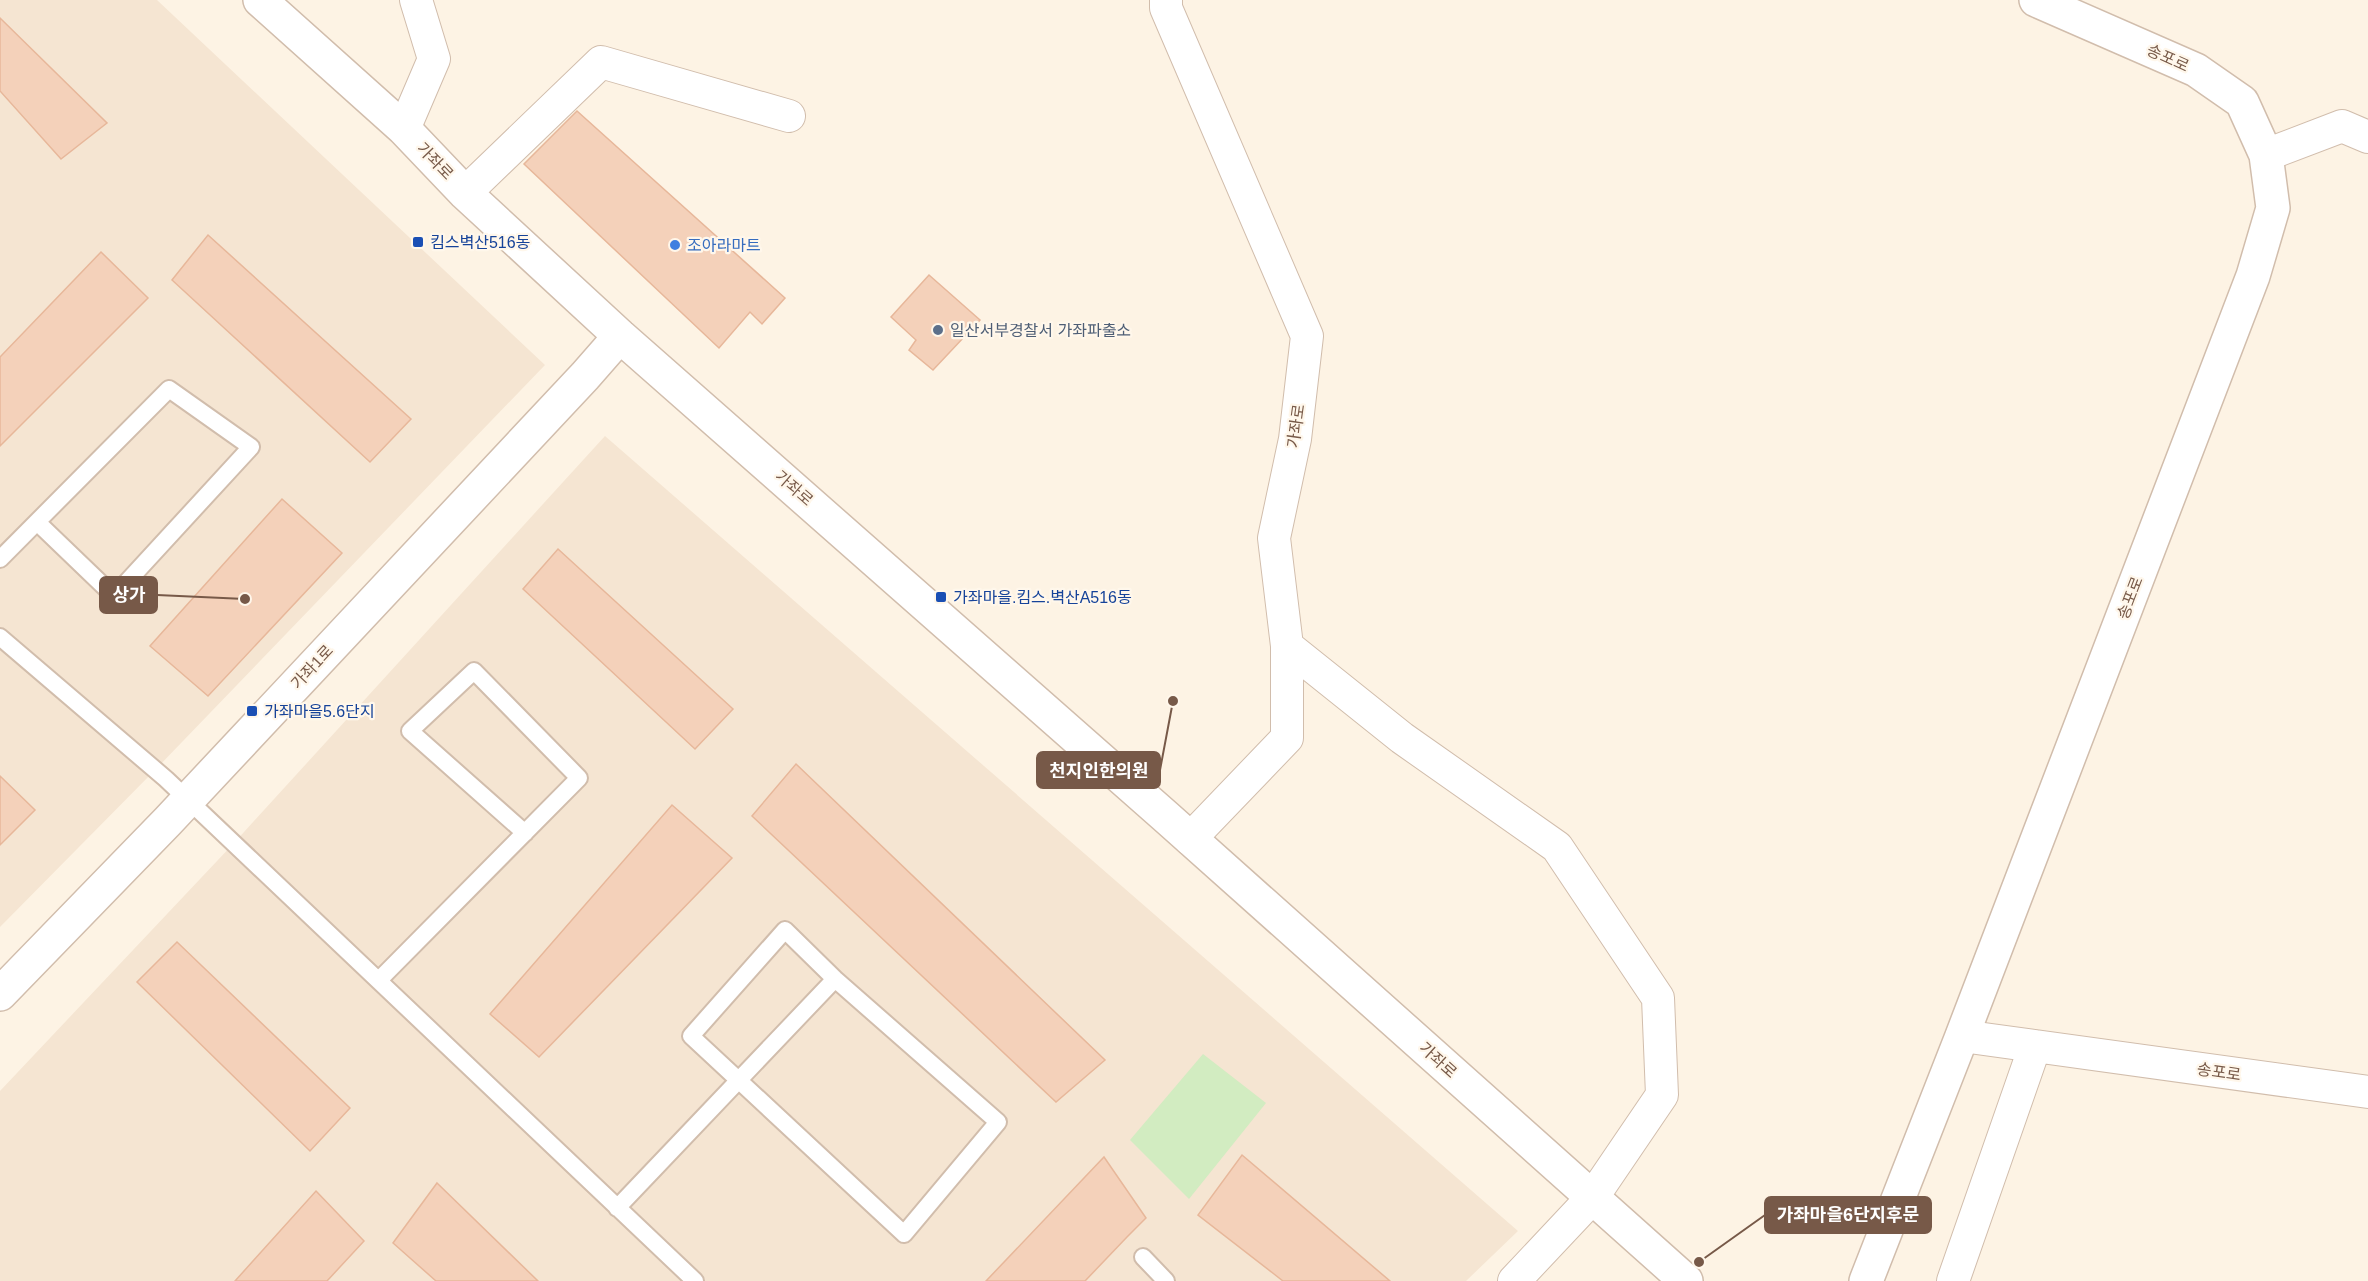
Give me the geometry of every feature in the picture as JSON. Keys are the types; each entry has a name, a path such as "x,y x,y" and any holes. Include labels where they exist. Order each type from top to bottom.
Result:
{"street":[{"name":"가좌로","path":"260,0 404,129 465,193 620,336 1686,1281"},
{"name":"가좌로","path":"404,129 434,59 416,0"},
{"name":"가좌로","path":"1166,0 1166,8 1307,336 1295,439 1274,538 1287,646 1287,738 1190,839"},
{"name":"송포로","path":"1866,1281 2253,276 2273,208 2266,155 2242,102 2196,70 2036,0"},
{"path":"465,193 601,62 789,116"},
{"path":"2266,155 2342,126 2368,137"},
{"name":"가좌1로","path":"0,994 187,800 620,336"},
{"path":"1287,646 1402,738 1557,847 1658,998 1662,1095 1592,1198 1514,1281"},
{"name":"송포로","path":"1962,1036 2368,1092"},
{"path":"1953,1281 2035,1046"}],"lane":[{"path":"0,559 169,389 251,447 114,596 37,522"},
{"path":"0,637 156,769 695,1281"},
{"path":"378,980 525,833 579,778 474,671 410,732 525,833"},
{"path":"785,930 835,979 998,1122 904,1233 691,1036 785,930"},
{"path":"618,1208 835,979"},
{"path":"1143,1257 1166,1281"}],"shaded area":[{"path":"0,0 157,0 545,365 156,769 0,927"},
{"path":"605,436 1518,1231 1466,1281 0,1281 0,1091 234,843"}],"green space":[{"path":"1203,1054 1266,1103 1189,1199 1130,1140"}],"building":[{"path":"0,18 107,123 61,159 0,91"},
{"path":"577,111 785,298 762,324 750,312 719,348 524,164"},
{"path":"208,235 411,419 370,462 172,280"},
{"path":"101,252 148,298 0,446 0,357"},
{"name":"일산서부경찰서 가좌파출소","path":"929,275 980,320 933,370 909,350 916,340 891,317"},
{"path":"282,499 342,553 208,696 150,646"},
{"path":"558,549 733,709 695,749 523,589"},
{"path":"796,764 1105,1060 1056,1102 752,816"},
{"path":"0,776 35,810 0,845"},
{"path":"672,805 732,858 539,1057 490,1014"},
{"path":"177,942 350,1108 310,1151 137,982"},
{"path":"1242,1155 1390,1281 1283,1281 1198,1215"},
{"path":"1104,1157 1146,1218 1085,1281 986,1281"},
{"path":"437,1183 538,1281 436,1281 393,1243"},
{"path":"316,1191 364,1241 327,1281 235,1281"}],"place":[{"name":"킴스벽산516동","path":"418,242"},
{"name":"조아라마트","path":"675,245"},
{"name":"일산서부경찰서 가좌파출소","path":"938,330"},
{"name":"가좌마을.킴스.벽산A516동","path":"941,597"},
{"name":"상가","path":"245,599"},
{"name":"천지인한의원","path":"1173,701"},
{"name":"가좌마을5.6단지","path":"252,711"},
{"name":"가좌마을6단지후문","path":"1699,1262"}]}
